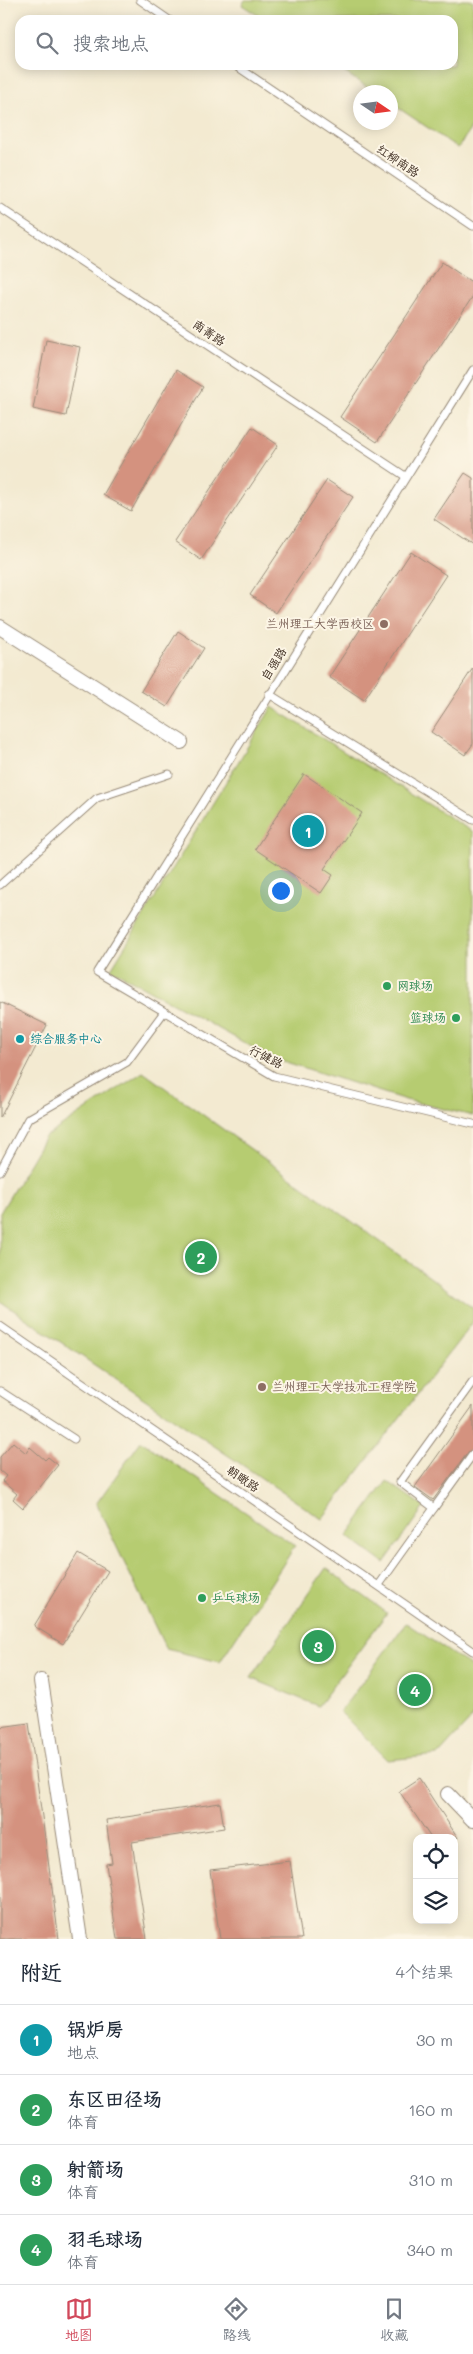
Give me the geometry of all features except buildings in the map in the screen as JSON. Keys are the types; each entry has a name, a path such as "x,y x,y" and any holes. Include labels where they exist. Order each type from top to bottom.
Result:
{"street":[{"path":"0,627 181,742"},
{"path":"40,1681 80,1939"},
{"path":"448,1794 473,1820"}],"lane":[{"path":"140,0 162,15"},
{"name":"红柳南路","path":"243,70 473,226"},
{"name":"南菁路","path":"0,208 405,476"},
{"name":"自强路","path":"97,972 405,476 438,428 473,370"},
{"path":"269,694 473,820"},
{"path":"0,885 97,798 169,774"},
{"name":"行健路","path":"97,972 274,1076 473,1124"},
{"path":"0,1171 28,1119 127,1062 164,1012"},
{"name":"朝瞰路","path":"0,1326 473,1651"},
{"path":"434,1508 400,1482 473,1381"},
{"path":"0,1391 74,1439"},
{"path":"379,1585 473,1454"}],"green space":[{"path":"245,0 473,0 473,125 458,148 398,108 398,85 364,85 341,70 458,70 458,15 257,15 242,5"},
{"path":"272,707 473,832 473,1116 406,1100 270,1057 111,969"},
{"path":"143,1072 473,1308 473,1322 322,1519 0,1301 0,1213 45,1137"},
{"name":"乒乓球场","path":"141,1441 295,1546 220,1662 166,1649 96,1504"},
{"path":"387,1481 424,1507 384,1563 347,1536"},
{"path":"326,1568 387,1613 318,1706 251,1678"},
{"path":"406,1623 473,1668 473,1717 438,1755 388,1760 340,1712"}],"place":[{"name":"兰州理工大学西校区","path":"384,624"},
{"name":"锅炉房","path":"308,831"},
{"name":"网球场","path":"387,986"},
{"name":"篮球场","path":"456,1018"},
{"name":"综合服务中心","path":"20,1039"},
{"name":"东区田径场","path":"201,1257"},
{"name":"兰州理工大学技术工程学院","path":"262,1387"},
{"name":"乒乓球场","path":"202,1598"},
{"name":"射箭场","path":"318,1646"},
{"name":"羽毛球场","path":"415,1690"}]}
